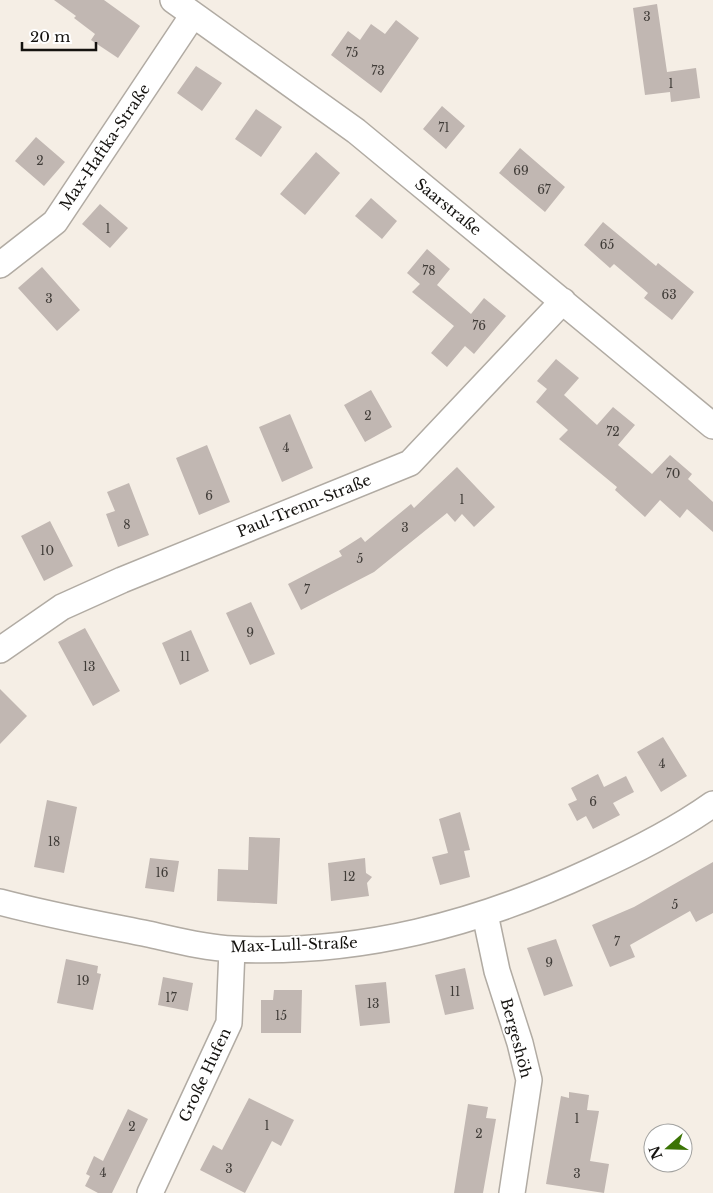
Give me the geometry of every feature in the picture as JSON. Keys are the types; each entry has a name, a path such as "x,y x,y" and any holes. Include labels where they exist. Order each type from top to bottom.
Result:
{"street":[{"name":"Saarstraße","path":"172,0 356,131 713,426"},
{"name":"Max-Haftka-Straße","path":"0,265 54,222 193,15"},
{"name":"Paul-Trenn-Straße","path":"0,650 62,607 79,599 410,463 562,301"},
{"name":"Max-Lull-Straße","path":"0,902 58,916 232,949 343,947 427,932 485,914 566,883 618,859 690,820 713,804"},
{"name":"Bergeshöh","path":"485,914 498,971 529,1080 512,1193"},
{"name":"Große Hufen","path":"150,1193 229,1022 232,949"}],"building":[{"path":"54,0 104,0 140,26 118,58 91,40 95,34 74,18 76,16"},
{"path":"657,4 667,72 696,68 700,98 671,102 670,92 645,95 633,8"},
{"path":"396,20 419,38 381,93 331,55 348,31 360,40 371,24 385,34"},
{"path":"196,66 222,83 202,111 177,93"},
{"path":"442,106 465,126 446,149 423,129"},
{"path":"256,109 282,127 261,157 235,139"},
{"path":"36,137 65,162 44,186 15,161"},
{"path":"520,148 565,187 545,212 499,173"},
{"path":"316,152 340,173 305,215 280,194"},
{"path":"371,198 397,221 382,239 355,216"},
{"path":"100,204 128,228 110,248 82,224"},
{"path":"603,222 656,266 658,263 694,292 672,320 644,298 648,293 614,264 610,268 584,245"},
{"path":"427,249 450,269 437,285 471,314 484,298 506,316 474,354 465,346 447,367 431,353 454,326 412,292 420,284 407,273"},
{"path":"42,267 80,310 57,331 18,288"},
{"path":"556,359 579,378 564,395 597,425 613,407 635,425 618,445 652,474 670,455 692,474 688,479 713,502 713,532 687,509 680,518 660,500 645,517 615,490 617,487 559,439 568,430 536,402 547,389 537,381"},
{"path":"371,390 392,427 365,442 344,405"},
{"path":"290,414 313,468 282,482 259,427"},
{"path":"207,445 230,502 199,515 176,458"},
{"path":"457,467 495,507 474,527 462,514 455,522 447,513 374,572 301,610 288,584 342,556 339,551 361,537 365,542 411,504 414,508"},
{"path":"129,483 149,535 118,547 106,514 115,511 107,492"},
{"path":"50,521 73,566 44,581 21,536"},
{"path":"251,602 275,654 250,665 226,613"},
{"path":"85,628 120,691 93,706 58,642"},
{"path":"191,630 209,671 180,685 162,643"},
{"path":"0,689 27,716 0,744"},
{"path":"663,737 687,776 661,792 637,752"},
{"path":"598,774 604,787 626,776 634,792 613,803 620,815 593,829 586,816 577,821 568,804 577,800 571,788"},
{"path":"47,800 77,807 64,873 34,867"},
{"path":"460,812 470,850 464,851 470,877 440,885 432,857 448,853 439,819"},
{"path":"249,837 280,838 277,904 217,901 218,869 248,870"},
{"path":"150,858 179,861 174,892 145,888"},
{"path":"365,858 366,873 372,877 367,883 369,896 331,901 328,863"},
{"path":"713,862 713,913 696,922 690,911 630,945 635,957 610,967 592,925 634,907"},
{"path":"556,939 573,986 544,996 527,948"},
{"path":"66,959 98,966 97,973 101,974 93,1010 57,1003"},
{"path":"465,968 474,1009 445,1015 435,975"},
{"path":"163,977 193,983 188,1011 158,1005"},
{"path":"386,982 390,1023 360,1026 355,985"},
{"path":"274,990 302,990 301,1033 261,1033 261,1000 273,1000"},
{"path":"569,1092 589,1095 587,1110 599,1111 590,1161 609,1164 604,1193 546,1184 561,1096 569,1098"},
{"path":"249,1098 294,1120 281,1146 272,1141 245,1193 200,1170 213,1145 222,1150"},
{"path":"468,1104 488,1107 486,1118 496,1119 483,1193 454,1193"},
{"path":"128,1109 148,1119 112,1193 98,1193 85,1186 90,1176 86,1174 94,1156 103,1161"}]}
